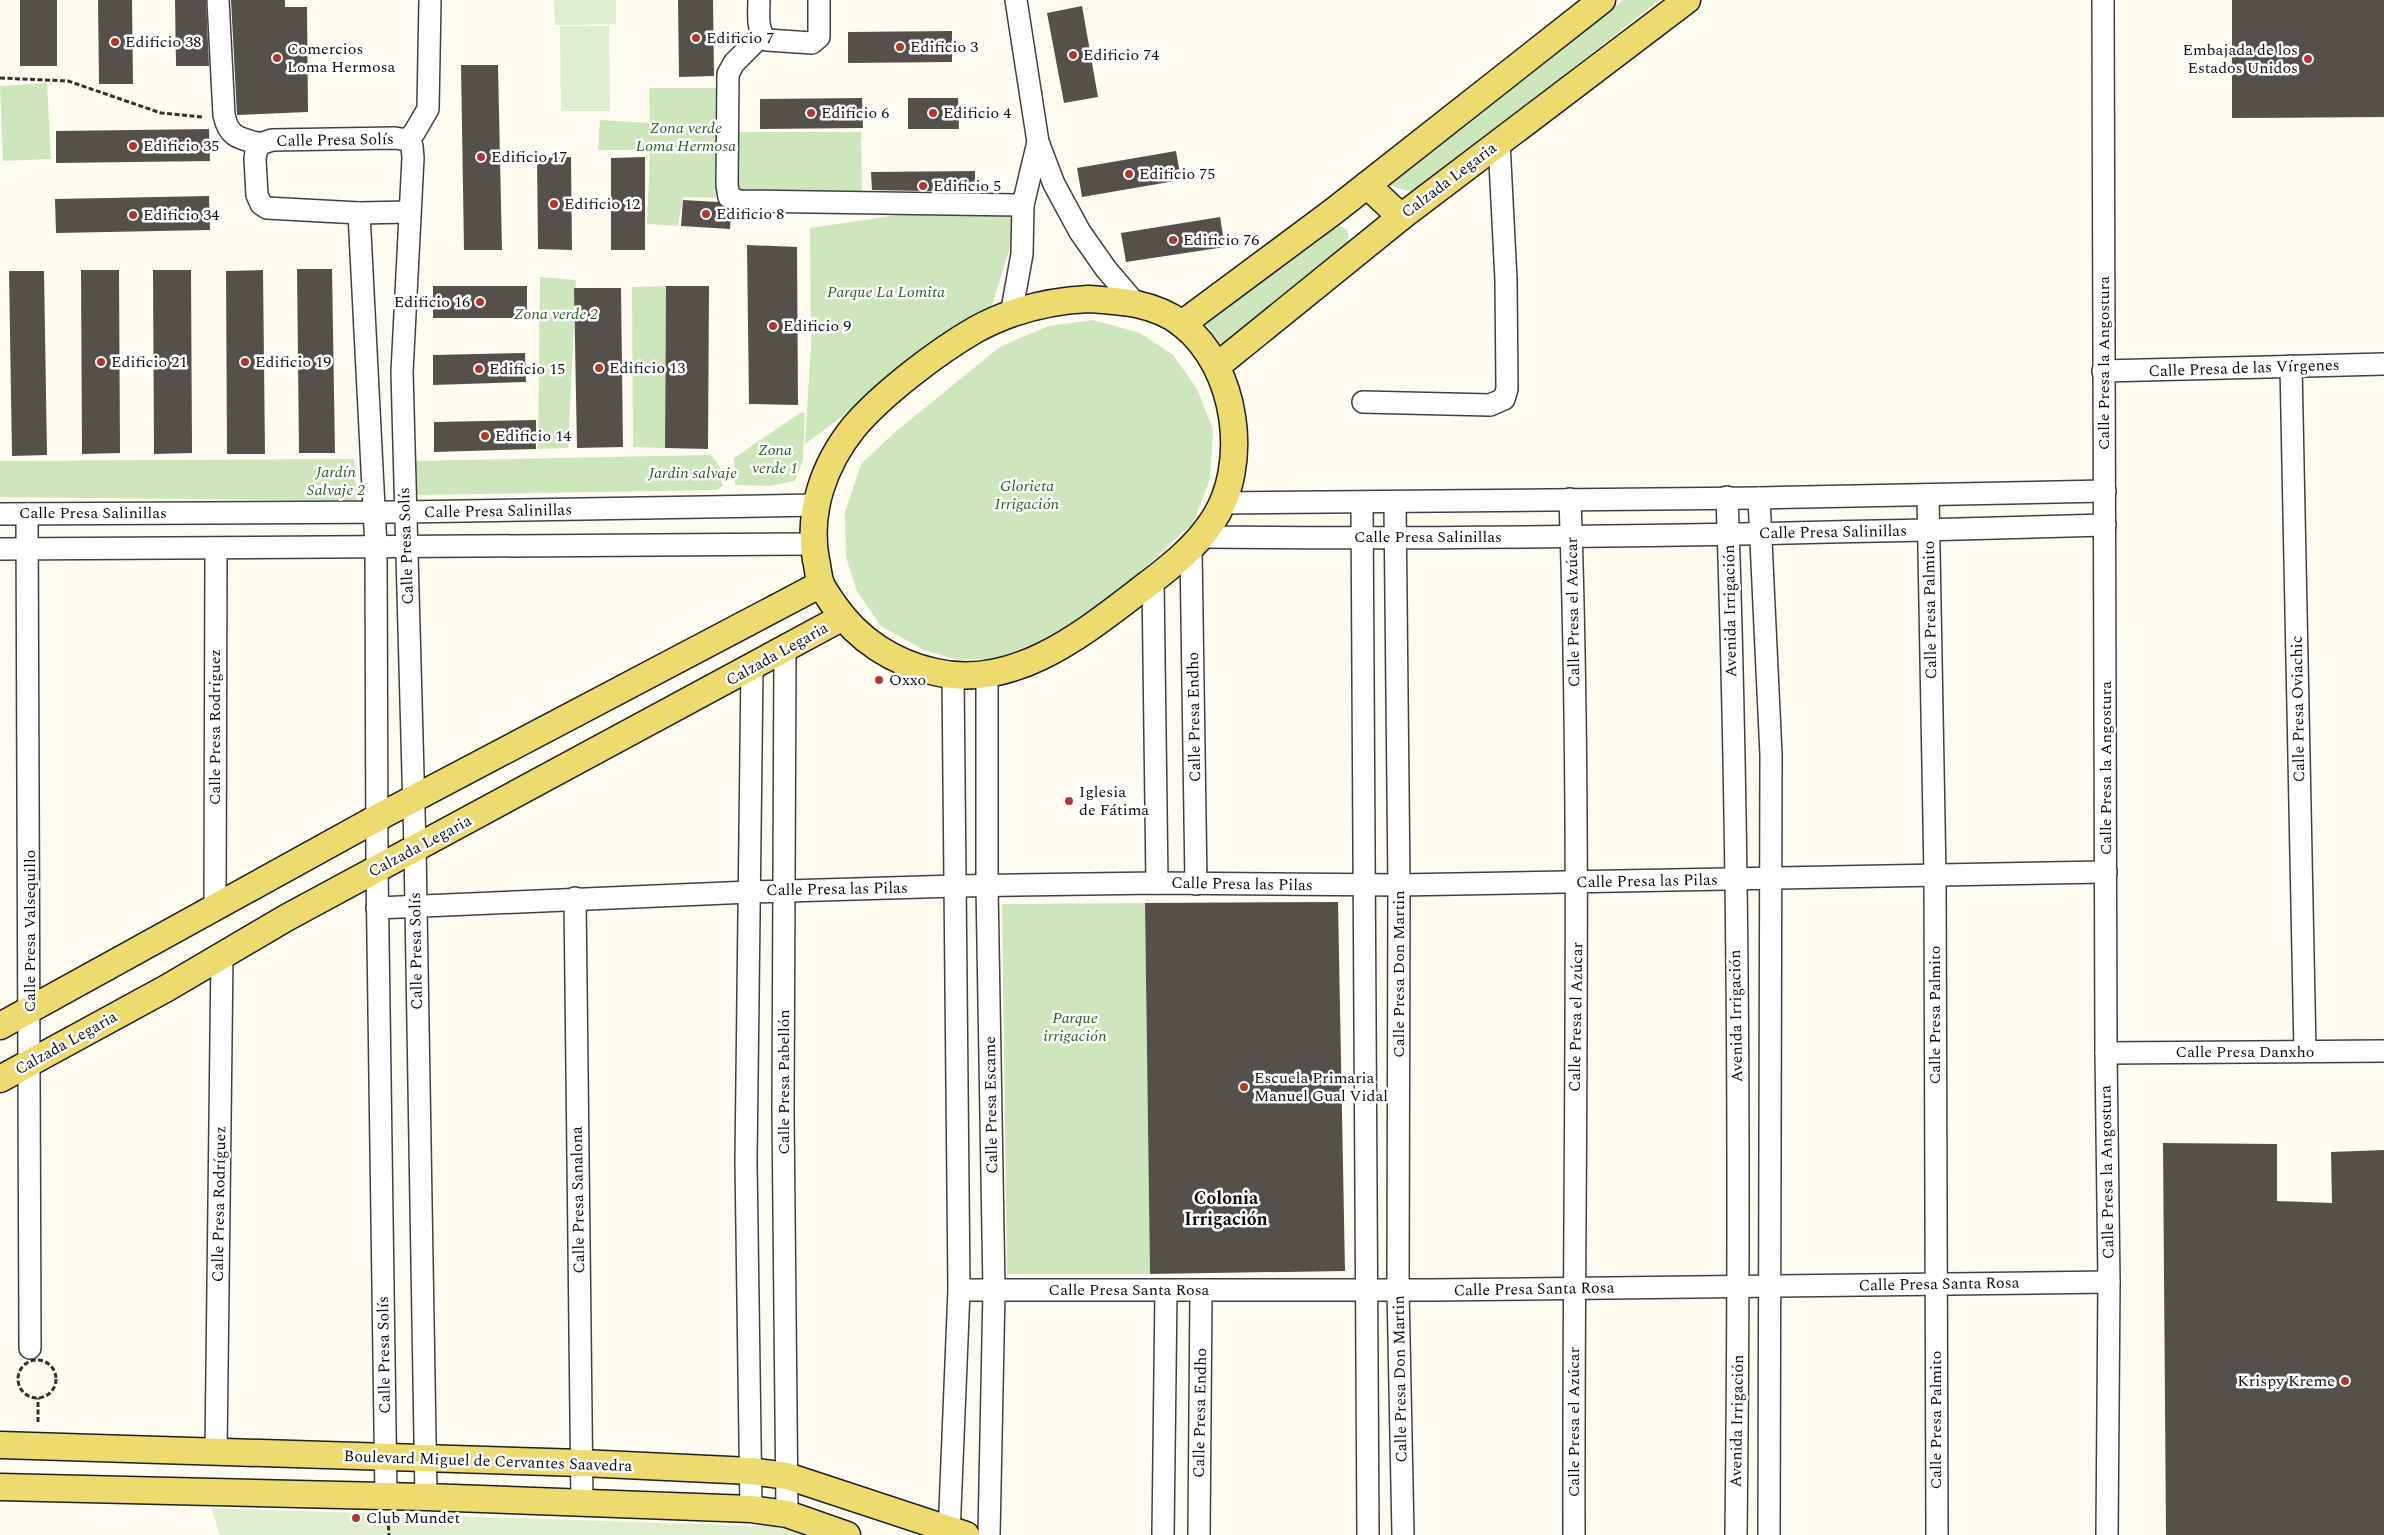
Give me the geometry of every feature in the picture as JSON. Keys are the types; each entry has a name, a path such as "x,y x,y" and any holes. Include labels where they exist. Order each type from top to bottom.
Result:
{"main road":[{"path":"1182,324 1367,185 1602,0"},
{"name":"Calzada Legaria","path":"1216,366 1401,217 1687,0"},
{"path":"1367,185 1401,217"},
{"path":"1088,299 1135,303 1171,317 1182,324 1200,341 1216,366 1230,407 1233,459 1230,481 1223,503 1213,522 1196,543 1153,580 1081,634 1058,648 1030,661 987,675 954,676 915,667 900,661 876,647 843,617 821,584 813,544 816,506 821,485 834,458 854,428 871,411 944,351 977,329 1044,304 1068,300 1088,299"},
{"path":"0,1026 377,818 821,584"},
{"name":"Calzada Legaria","path":"0,1079 222,968 377,869 752,668 843,617"},
{"name":"Boulevard Miguel de Cervantes Saavedra","path":"0,1445 582,1463 752,1471 787,1476 955,1533"},
{"path":"0,1487 426,1497 751,1509 787,1514 848,1535"}],"street":[{"path":"218,0 226,128 233,136 260,144"},
{"path":"407,140 414,133 428,109 430,0"},
{"path":"759,0 761,36 734,63 728,74 727,185 729,197 739,201 1023,205"},
{"path":"761,36 767,40 812,43 817,41 819,0"},
{"path":"1016,0 1038,142 1054,184 1080,232 1106,269 1135,303"},
{"name":"Calle Presa la Angostura","path":"2103,0 2106,1053 2109,1282 2106,1535"},
{"name":"Calle Presa Solís","path":"386,1496 377,869 376,547 359,213 267,208 261,204 257,195 254,159 260,144 272,140 407,140 412,146 413,158 402,372 404,512 407,546 414,800 427,1459 426,1497"},
{"path":"1011,315 1022,254 1023,205 1038,142"},
{"path":"1363,402 1490,405 1504,399 1507,389 1506,280 1499,142"},
{"path":"359,213 409,212"},
{"name":"Calle Presa de las Vírgenes","path":"2104,371 2384,364"},
{"name":"Calle Presa Oviachic","path":"2291,366 2304,1051"},
{"path":"1223,503 1395,503 2105,491"},
{"name":"Calle Presa Palmito","path":"1928,495 1935,876 1937,1535"},
{"name":"Avenida Irrigación","path":"1728,498 1735,879 1739,1287 1736,1535"},
{"name":"Avenida Irrigación","path":"1759,498 1771,755 1769,1535"},
{"name":"Calle Presa el Azúcar","path":"1570,499 1578,883 1573,1288 1574,1535"},
{"name":"Calle Presa Don Martin","path":"1362,503 1368,1535"},
{"name":"Calle Presa Don Martin","path":"1395,503 1399,886 1398,1289 1403,1535"},
{"name":"Calle Presa Salinillas","path":"0,514 404,512 816,506"},
{"name":"Calle Presa Valsequillo","path":"27,514 31,1009 30,1354"},
{"name":"Calle Presa Salinillas","path":"1196,543 1361,538 1729,532 1760,534 2105,526"},
{"name":"Calle Presa Endho","path":"1196,543 1196,884"},
{"name":"Calle Presa Salinillas","path":"0,549 813,544"},
{"name":"Calle Presa Rodríguez","path":"215,906 216,548"},
{"path":"1153,580 1157,883"},
{"name":"Calle Presa Pabellón","path":"785,650 783,1110 787,1514"},
{"path":"751,1509 752,1471 746,1161 752,668"},
{"name":"Calle Presa Escame","path":"987,675 994,1290 989,1535"},
{"name":"Calle Presa Escame","path":"954,676 959,1290 955,1533"},
{"name":"Calle Presa las Pilas","path":"378,908 415,904 785,890 956,886 1157,883 1399,886 2106,872"},
{"name":"Calle Presa Sanalona","path":"575,898 582,1502"},
{"name":"Calle Presa Rodríguez","path":"216,1452 222,968"},
{"name":"Calle Presa Danxho","path":"2106,1053 2384,1051"},
{"name":"Calle Presa Santa Rosa","path":"959,1290 1201,1291 2109,1282"},
{"path":"1163,1535 1166,1291"},
{"name":"Calle Presa Endho","path":"1199,1535 1201,1291"}],"path":[{"path":"0,78 68,81 161,113 175,116 224,115"},
{"path":"30,1354 51,1365 56,1375 55,1386 48,1394 38,1398 28,1396 20,1388 18,1377 21,1367 30,1354"}],"green space":[{"path":"554,0 616,0 616,24 555,25"},
{"path":"1624,0 1659,0 1415,193 1375,181"},
{"path":"560,26 609,26 610,111 561,111"},
{"path":"47,83 51,159 3,161 0,86"},
{"name":"Zona verde Loma Hermosa","path":"649,88 724,88 725,198 683,197 678,226 647,224 650,150 598,150 600,120 650,123"},
{"path":"731,132 861,132 862,196 733,194"},
{"name":"Parque La Lomita","path":"1026,196 992,305 805,444 811,346 810,228"},
{"path":"1329,218 1348,231 1349,244 1223,348 1201,317"},
{"name":"Zona verde 2","path":"540,277 576,280 568,448 538,449"},
{"path":"666,286 665,448 633,447 632,287"},
{"name":"Glorieta Irrigación","path":"1093,320 1140,333 1173,355 1197,389 1213,429 1210,479 1193,523 1105,604 1038,647 1001,658 958,660 924,650 881,626 857,591 846,557 845,512 861,464 894,433 1001,346 1049,326"},
{"name":"Zona verde 1","path":"800,413 805,413 803,460 795,481 769,486 735,485 734,458"},
{"name":"Jardin salvaje","path":"711,455 719,465 723,478 723,486 716,490 420,495 413,492 414,461"},
{"name":"Jardín Salvaje 2","path":"354,459 357,501 0,497 0,461"},
{"name":"Parque irrigación","path":"1145,903 1150,1274 1007,1274 1002,904"},
{"name":"Club Mundet","path":"211,1508 786,1527 805,1535 220,1535"}],"building":[{"path":"20,0 57,0 57,66 20,66"},
{"name":"Edificio 38","path":"98,0 132,0 133,84 99,84"},
{"path":"175,0 206,0 209,66 176,66"},
{"path":"231,0 285,0 285,7 307,7 308,112 237,115"},
{"name":"Edificio 7","path":"678,0 713,0 714,76 679,77"},
{"name":"Embajada de los Estados Unidos","path":"2232,0 2384,0 2384,117 2232,118"},
{"name":"Edificio 74","path":"1082,6 1098,97 1064,103 1047,13"},
{"name":"Edificio 3","path":"952,31 952,62 848,63 848,32"},
{"name":"Edificio 17","path":"461,65 498,65 502,250 464,250"},
{"name":"Edificio 6","path":"862,98 863,128 760,129 760,99"},
{"name":"Edificio 4","path":"908,98 958,98 959,129 908,129"},
{"name":"Edificio 35","path":"209,129 210,161 56,163 56,131"},
{"name":"Edificio 75","path":"1176,151 1181,180 1082,197 1077,168"},
{"name":"Edificio 12","path":"571,157 572,250 538,249 537,158"},
{"path":"645,157 645,250 611,250 611,158"},
{"name":"Edificio 5","path":"975,171 975,192 872,190 871,172"},
{"name":"Edificio 34","path":"209,196 210,230 56,233 55,199"},
{"name":"Edificio 8","path":"683,200 718,202 724,208 731,211 730,229 681,226"},
{"name":"Edificio 76","path":"1220,217 1225,247 1126,262 1121,233"},
{"name":"Edificio 9","path":"747,245 797,247 798,405 749,404"},
{"path":"297,269 332,269 335,453 299,453"},
{"name":"Edificio 21","path":"81,270 119,270 120,453 82,454"},
{"path":"153,270 191,270 192,453 154,454"},
{"name":"Edificio 19","path":"263,270 265,454 227,454 226,271"},
{"path":"9,271 44,271 47,455 12,456"},
{"name":"Edificio 16","path":"433,286 527,286 527,318 433,318"},
{"path":"666,286 709,286 708,449 665,448"},
{"name":"Edificio 13","path":"574,288 621,288 623,447 577,448"},
{"name":"Edificio 15","path":"525,353 526,382 433,385 433,355"},
{"name":"Edificio 14","path":"536,420 536,449 434,452 434,422"},
{"name":"Escuela Primaria Manuel Gual Vidal","path":"1338,902 1345,1271 1150,1274 1145,903"},
{"path":"2163,1143 2277,1144 2277,1201 2332,1203 2331,1152 2384,1150 2384,1535 2166,1535"}],"place":[{"name":"Edificio 7","path":"696,38"},
{"name":"Edificio 38","path":"115,42"},
{"name":"Edificio 3","path":"900,47"},
{"name":"Edificio 74","path":"1073,55"},
{"name":"Comercios Loma Hermosa","path":"277,58"},
{"name":"Embajada de los Estados Unidos","path":"2308,59"},
{"name":"Edificio 6","path":"811,113"},
{"name":"Edificio 4","path":"933,113"},
{"name":"Edificio 35","path":"133,146"},
{"name":"Edificio 17","path":"481,157"},
{"name":"Edificio 75","path":"1129,174"},
{"name":"Edificio 5","path":"923,186"},
{"name":"Edificio 12","path":"554,204"},
{"name":"Edificio 8","path":"706,214"},
{"name":"Edificio 34","path":"133,215"},
{"name":"Edificio 76","path":"1173,240"},
{"name":"Edificio 16","path":"480,302"},
{"name":"Edificio 9","path":"773,326"},
{"name":"Edificio 21","path":"101,362"},
{"name":"Edificio 19","path":"245,362"},
{"name":"Edificio 13","path":"599,368"},
{"name":"Edificio 15","path":"479,369"},
{"name":"Edificio 14","path":"485,436"},
{"name":"Oxxo","path":"879,680"},
{"name":"Iglesia de Fátima","path":"1069,801"},
{"name":"Escuela Primaria Manuel Gual Vidal","path":"1244,1087"},
{"name":"Krispy Kreme","path":"2345,1381"},
{"name":"Club Mundet","path":"356,1518"}],"district":[{"name":"Colonia Irrigación","path":"1226,1208"}]}
